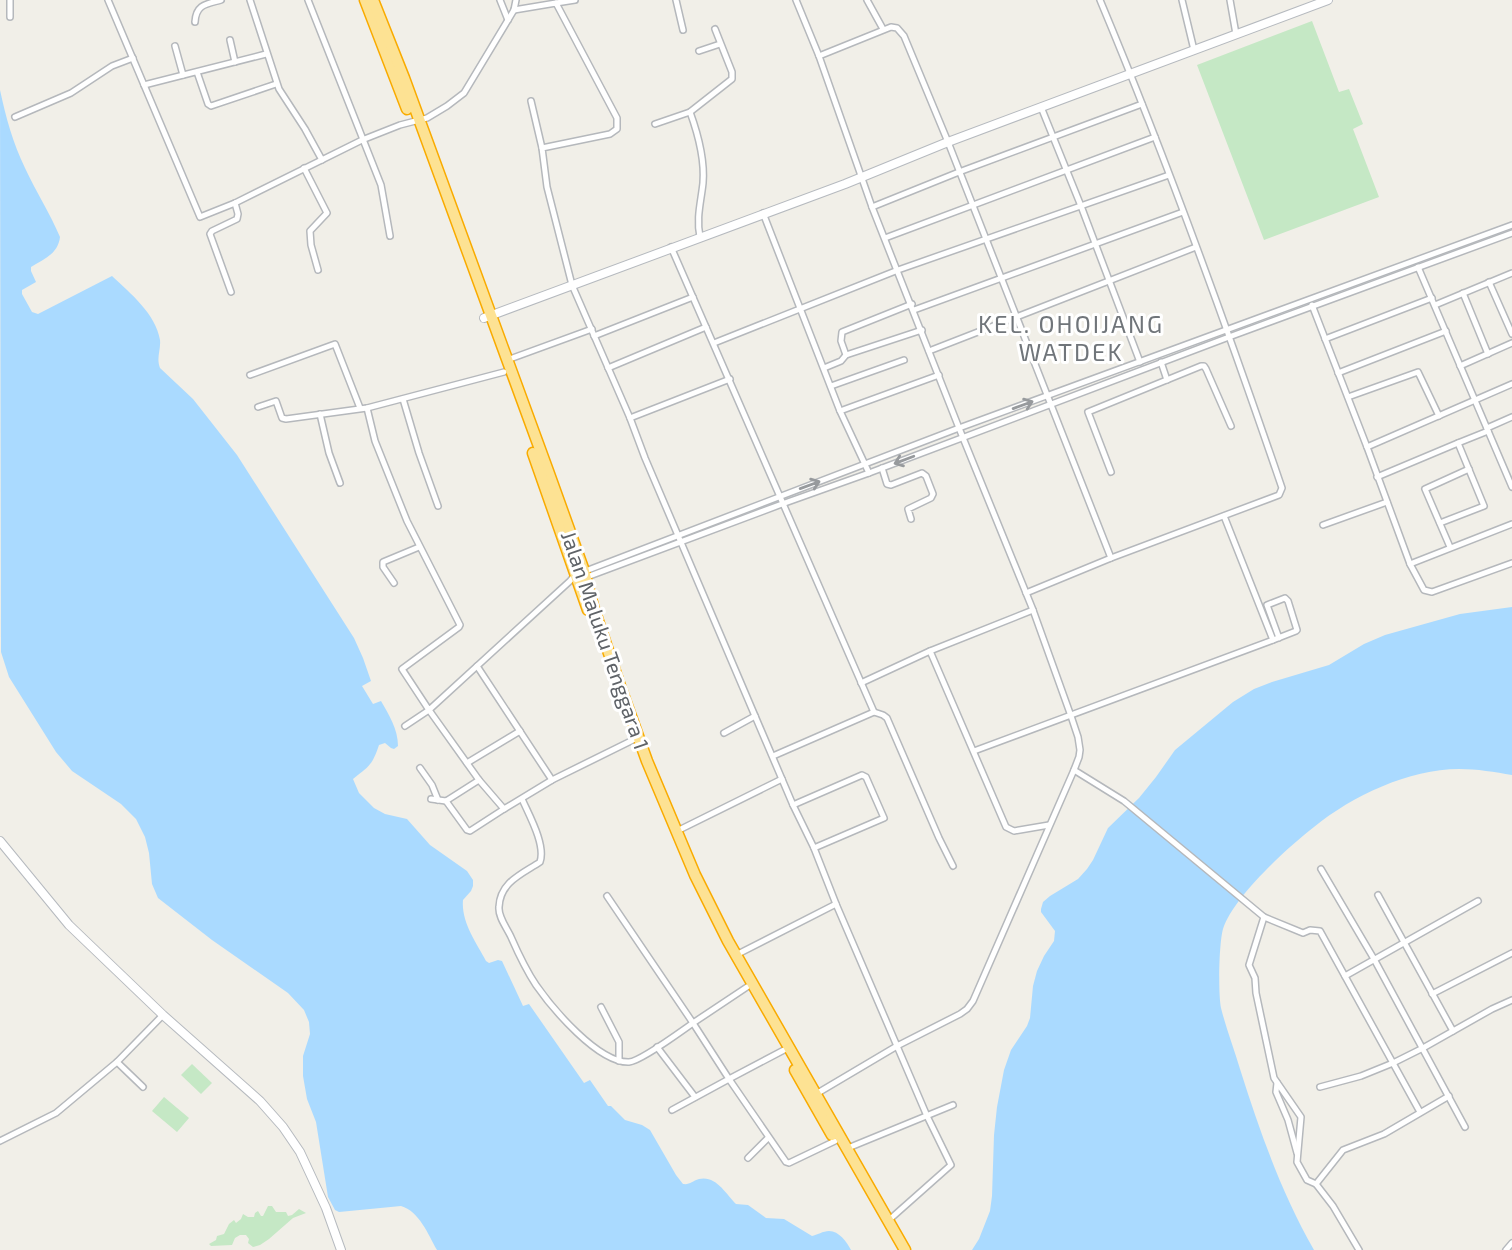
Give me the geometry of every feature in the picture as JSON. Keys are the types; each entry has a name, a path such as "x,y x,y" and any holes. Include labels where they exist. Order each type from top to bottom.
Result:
{"highway":[{"name":"Jalan Maluku Tenggara 1","path":"365,0 415,121"},
{"name":"Jalan Maluku Tenggara 1","path":"373,0 578,577 593,606 636,739 684,866 747,987 784,1050 848,1148 905,1250"},
{"name":"Jalan Maluku Tenggara 1","path":"487,316 507,360 578,577"},
{"name":"Jalan Maluku Tenggara 1","path":"636,739 709,904 835,1141 898,1250"}],"street":[{"path":"10,0 10,17"},
{"path":"108,0 200,217 362,140 427,118 462,96 514,10 516,0"},
{"path":"195,22 200,8 221,0"},
{"path":"250,0 276,84 322,160"},
{"path":"308,0 382,186 390,236"},
{"path":"500,0 508,20"},
{"path":"514,10 575,0"},
{"path":"676,0 683,30"},
{"path":"796,0 819,56 872,207 1033,610 1071,716 1080,750 1074,770 971,1005 960,1014 897,1046 813,1096"},
{"path":"867,0 883,29"},
{"path":"1026,593 1279,495 1282,488 1227,329 1100,0"},
{"path":"1182,0 1194,50"},
{"path":"1230,0 1236,34"},
{"path":"487,316 1328,0"},
{"path":"542,148 610,134 618,124 612,107 555,3"},
{"path":"819,56 894,26 904,36 1111,558"},
{"path":"655,124 690,113 733,78 715,29"},
{"path":"230,40 236,62"},
{"path":"699,51 720,44"},
{"path":"175,46 183,75"},
{"path":"144,85 266,54"},
{"path":"15,117 71,93 112,66 133,58"},
{"path":"197,72 210,106 276,84"},
{"path":"531,101 542,148 547,187 572,285 793,805 951,1166 889,1220"},
{"path":"872,207 1142,104"},
{"path":"1041,107 1143,369"},
{"path":"690,113 698,138 703,171 697,224 700,237"},
{"path":"885,238 1154,137"},
{"path":"304,168 327,213 310,231 318,270"},
{"path":"713,343 898,270 1169,175"},
{"path":"231,292 210,234 237,218 236,202"},
{"path":"846,355 841,341 842,332 1183,212"},
{"path":"763,213 840,411 869,473"},
{"path":"405,726 429,710 578,577 963,438 1312,306 1512,225"},
{"path":"680,539 779,496 1227,329 1309,299 1512,233"},
{"path":"671,247 874,712"},
{"path":"929,351 1196,247"},
{"path":"1416,264 1512,487"},
{"path":"1435,305 1512,273"},
{"path":"1489,282 1512,334"},
{"path":"1463,293 1488,354"},
{"path":"507,360 693,297"},
{"path":"1325,339 1432,298"},
{"path":"1309,299 1410,564 1424,590 1432,592 1512,563"},
{"path":"608,368 706,327"},
{"path":"824,368 841,361 846,355 922,330"},
{"path":"1338,373 1446,331"},
{"path":"1460,366 1512,343"},
{"path":"250,375 335,344 360,408"},
{"path":"831,386 904,359"},
{"path":"1161,362 1167,380"},
{"path":"1111,472 1088,412 1167,380 1204,366 1231,426"},
{"path":"258,407 276,401 285,419 367,408 505,372"},
{"path":"1348,397 1418,372 1439,416"},
{"path":"840,411 939,375"},
{"path":"630,418 730,379"},
{"path":"1367,447 1512,384"},
{"path":"403,399 439,506"},
{"path":"367,408 374,440 407,522 460,625 402,669 479,780 505,809"},
{"path":"320,414 329,453 340,483"},
{"path":"1377,477 1512,417"},
{"path":"1440,523 1484,506 1458,443"},
{"path":"882,468 887,484 891,485 922,473 926,476 933,494 931,498 908,509 911,519"},
{"path":"1450,547 1425,489 1469,469"},
{"path":"1323,525 1387,502"},
{"path":"1224,516 1276,639"},
{"path":"1410,564 1512,524"},
{"path":"394,583 383,567 383,562 419,547"},
{"path":"974,751 1071,716 1276,639 1297,630 1285,598 1267,605 1276,639"},
{"path":"861,683 930,651 1033,610"},
{"path":"930,651 1006,827 1014,831 1049,825"},
{"path":"477,666 552,780"},
{"path":"773,756 874,712 883,715 887,718 953,866"},
{"path":"724,733 755,716"},
{"path":"467,763 520,731"},
{"path":"446,801 468,831 471,831 552,780 636,739"},
{"path":"420,768 432,785 434,800 446,801 479,780"},
{"path":"1074,770 1124,802 1264,917 1302,933 1319,931 1420,1112"},
{"path":"793,805 862,775 866,777 884,818 814,848"},
{"path":"677,831 782,779"},
{"path":"522,799 541,848 542,859 509,882 503,891 499,911 537,987 586,1042 619,1061 635,1060 747,987"},
{"path":"0,841 69,925 284,1126 300,1152 326,1208 341,1250"},
{"path":"1321,869 1465,1127"},
{"path":"1378,895 1453,1031"},
{"path":"607,896 768,1138 788,1163 835,1141"},
{"path":"1345,976 1478,901"},
{"path":"736,955 836,904"},
{"path":"1264,917 1249,965 1255,978 1267,1046 1277,1083 1301,1117 1297,1162 1307,1180 1316,1184 1333,1206 1359,1250"},
{"path":"1432,994 1512,953"},
{"path":"1320,1087 1361,1076 1393,1063 1512,1000"},
{"path":"601,1007 619,1042 619,1061"},
{"path":"0,1141 57,1113 117,1062 163,1015"},
{"path":"657,1046 695,1097"},
{"path":"672,1110 784,1050"},
{"path":"117,1062 143,1087"},
{"path":"1277,1083 1276,1092 1298,1155"},
{"path":"1316,1184 1343,1150 1384,1134 1449,1096"},
{"path":"848,1148 953,1105"},
{"path":"748,1158 768,1138"},
{"path":"1506,1250 1512,1243"}],"green space":[{"path":"1312,21 1339,92 1349,89 1363,124 1353,129 1379,197 1264,240 1197,65"},
{"path":"192,1064 212,1083 201,1094 181,1075"},
{"path":"164,1097 189,1118 177,1132 152,1111"},
{"path":"268,1206 272,1206 276,1212 286,1212 288,1216 299,1209 306,1213 293,1218 260,1245 253,1247 248,1243 246,1235 235,1238 232,1245 209,1244 216,1240 217,1236 224,1234 234,1220 236,1223 241,1219 243,1214 254,1217 258,1211 263,1216"}],"water":[{"path":"0,90 17,149 60,237 53,252 31,267 36,282 22,290 22,294 32,312 38,314 112,276 148,313 158,330 160,368 193,399 237,455 354,638 371,681 362,686 373,704 381,701 392,722 398,746 394,749 385,743 379,745 369,765 353,779 359,793 374,808 385,814 407,819 430,845 467,871 473,880 473,886 463,900 464,916 486,961 502,961 523,1006 529,1004 584,1083 590,1080 608,1106 625,1120 650,1130 683,1184 699,1179 711,1180 736,1204 748,1205 766,1218 784,1219 812,1236 833,1231 845,1240 851,1250 437,1250 418,1218 401,1206 339,1212 335,1210 328,1197 316,1122 307,1099 303,1076 303,1056 310,1034 304,1010 288,993 158,898 152,884 145,837 136,819 121,804 72,771 56,752 9,677 1,652"},
{"path":"1512,607 1512,775 1459,769 1440,770 1401,779 1363,795 1329,816 1276,860 1238,902 1223,929 1219,980 1223,1016 1272,1161 1314,1250 972,1250 990,1211 994,1135 1004,1070 1011,1050 1027,1026 1037,971 1054,941 1055,931 1041,912 1043,902 1078,879 1093,860 1108,828 1139,798 1175,750 1233,702 1272,682 1329,665 1385,635 1460,614"}],"district":[{"name":"KEL. OHOIJANG WATDEK","path":"1071,337"}]}
